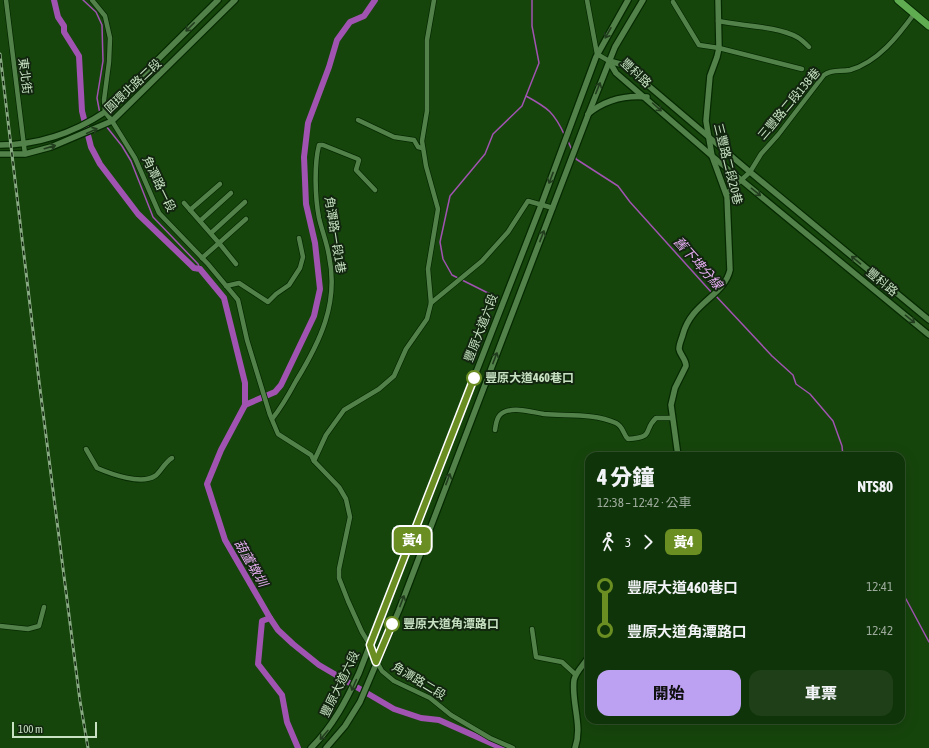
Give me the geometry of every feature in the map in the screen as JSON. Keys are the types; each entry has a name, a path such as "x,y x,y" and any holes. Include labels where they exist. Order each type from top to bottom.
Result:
{"main road":[{"path":"898,0 929,26"}],"street":[{"name":"東北街","path":"6,0 25,154"},
{"path":"92,0 105,16 110,38 109,62 104,100 105,112"},
{"name":"圓環北路二段","path":"0,145 23,144 68,134 87,124 105,112 218,0"},
{"name":"圓環北路二段","path":"0,154 25,154 72,140 112,121 235,0"},
{"path":"314,461 323,441 344,410 379,389 394,376 406,349 427,319 431,303 428,269 438,209 422,148 423,130 427,111 427,40 434,0"},
{"path":"587,0 597,54 609,61"},
{"name":"豐原大道六段","path":"311,748 331,726 359,673 541,204 597,54 628,0"},
{"name":"豐原大道六段","path":"326,748 345,726 360,701 370,678 404,595 609,61 615,47 643,0"},
{"name":"三豐路二段20巷","path":"677,452 672,418 672,398 686,366 679,347 685,328 692,314 728,279 730,270 726,194 712,156 707,135 706,121 710,76 719,48 718,0"},
{"path":"674,2 699,45 719,48 802,69"},
{"name":"三豐路二段138巷","path":"726,194 742,181 750,172 761,154 778,135 824,75 830,71 850,70 867,62 889,45 914,14"},
{"path":"718,21 744,27 757,26 798,37 809,47"},
{"name":"豐科路","path":"609,61 616,73 647,98 712,156 929,335"},
{"name":"豐科路","path":"609,61 624,65 750,172 929,320"},
{"path":"588,114 598,107 616,99 631,96 647,98"},
{"name":"角潭路一段","path":"105,112 135,158 159,212 202,258 238,300 247,340 262,384 271,417"},
{"path":"358,120 394,137 414,140 418,147 422,148"},
{"name":"角潭路一段1巷","path":"271,417 279,410 315,351 331,301 332,287 330,256 318,208 316,161 319,145 323,145 358,159 356,170 375,190"},
{"path":"190,210 220,184"},
{"path":"200,221 231,193"},
{"path":"431,303 482,261 508,232 528,201 552,208"},
{"path":"211,233 245,202"},
{"path":"184,203 236,264"},
{"path":"202,258 246,219"},
{"path":"226,286 239,283 268,302 289,285 300,268 303,257 299,238"},
{"path":"495,430 497,420 502,414 509,410 565,416 587,416 607,420 617,423 628,439 642,438 646,436 656,418 672,418"},
{"name":"角潭路二段","path":"271,417 278,434 312,455 314,461 339,487 348,504 350,517 339,569 340,578 376,662 394,681 430,698 451,715 490,738 513,748"},
{"path":"86,449 97,468 122,477 145,479 156,476 165,462 172,458"},
{"path":"0,626 28,629 39,626 44,607"},
{"path":"532,629 536,657 562,662 576,675"},
{"path":"575,748 578,738 574,689 576,675 585,662"}],"waterway":[{"name":"葫蘆墩圳","path":"54,0 58,17 64,26 64,32 79,56 82,111 91,147 100,164 138,214 194,268 200,269 224,298 245,383 245,405 221,450 207,484 225,540 270,618 278,630 319,665 394,709 421,718 439,720 502,748"},
{"path":"83,0 96,12 102,25 103,61 97,98 100,114"},
{"path":"245,405 275,392 281,385 314,316 320,289 315,243 306,204 304,157 308,123 329,67 337,40 350,22 364,16 375,0"},
{"path":"458,278 452,275 443,259 440,242 450,196 485,154 493,134 522,106 539,63 532,26 532,0"},
{"name":"舊下埤分線","path":"526,96 540,104 554,116 565,136"},
{"path":"106,126 122,146 131,161 153,217 198,264 200,269"},
{"name":"舊下埤分線","path":"567,139 572,150"},
{"name":"舊下埤分線","path":"575,156 576,159 618,186 630,202 712,293"},
{"path":"462,280 492,295"},
{"name":"舊下埤分線","path":"715,295 772,356 793,375 796,384 810,394 833,421 842,446 843,452"},
{"name":"舊下埤分線","path":"905,599 929,642"},
{"path":"270,618 262,621 258,664 282,695 287,722 298,748"}],"railway":[{"path":"0,54 39,381 80,701 88,748"}],"bus line":[{"name":"黃4","path":"392,624 376,662 370,645 388,603 474,378"}],"place":[{"name":"豐原大道460巷口","path":"474,378"},
{"name":"豐原大道角潭路口","path":"392,624"}]}
